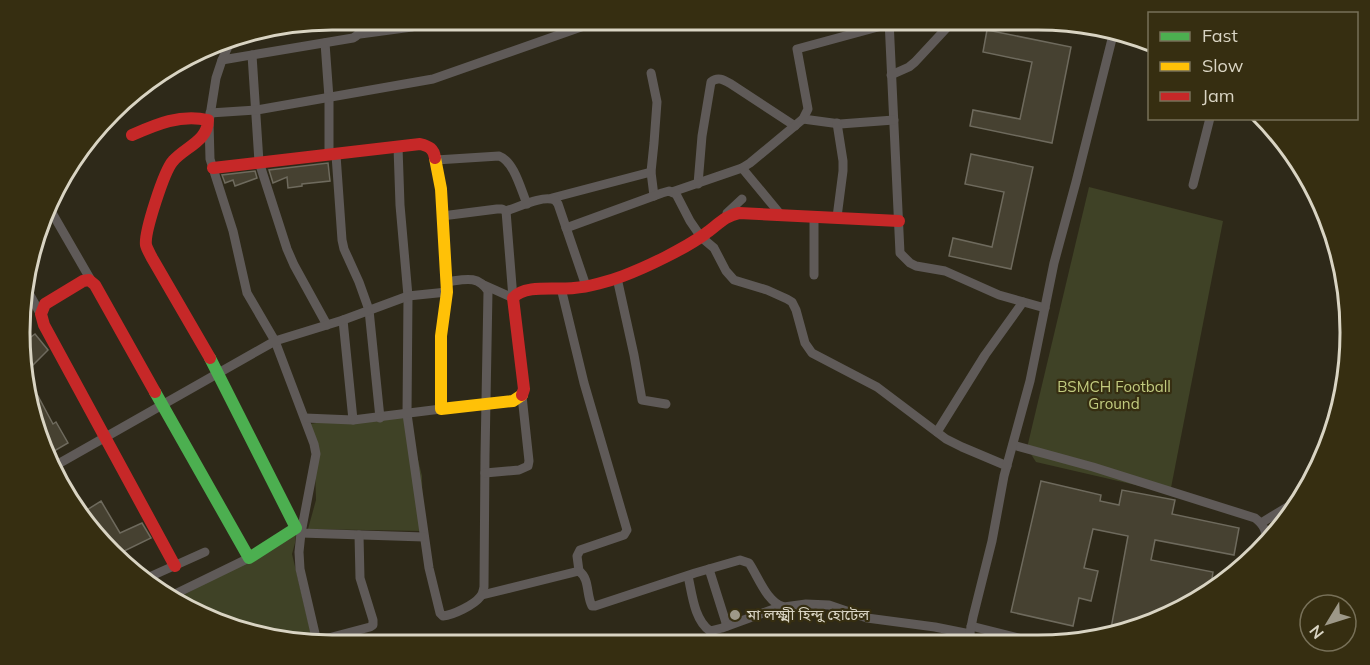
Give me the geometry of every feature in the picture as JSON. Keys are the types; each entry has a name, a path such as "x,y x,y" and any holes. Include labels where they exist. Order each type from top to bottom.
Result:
{"street":[{"path":"360,34 361,30"},
{"path":"222,60 390,30"},
{"path":"132,135 168,120 198,118 208,120 433,80 573,30"},
{"path":"566,228 654,196 742,168 750,163 799,122 808,109 797,49 862,30"},
{"path":"889,30 900,253 916,266 945,271 999,295 1045,308"},
{"path":"891,75 915,62 945,30"},
{"path":"688,576 697,613 704,627 710,631 778,606 821,604 867,618 970,634 1007,466 1030,381 1054,263 1112,39"},
{"path":"325,43 342,240 369,310 380,417"},
{"path":"227,49 216,78 209,127 205,134 177,156 168,168 146,244 219,374 298,530"},
{"path":"252,56 260,162 287,249 327,325"},
{"path":"651,73 657,102 651,172 654,196"},
{"path":"698,183 702,136 711,82 715,79 721,78 799,122 894,120"},
{"path":"210,118 210,159 233,231 247,294 275,341 314,444 316,454 298,530 300,569 315,634"},
{"path":"1193,185 1209,120"},
{"path":"837,123 843,161 837,217"},
{"path":"213,168 420,144 426,144 434,152 441,189 446,287 440,368 441,410"},
{"path":"398,147 400,206 408,296 407,414 429,568 438,606 443,616 460,610 479,599 484,587 488,291 484,285"},
{"path":"436,160 504,157 511,166 527,204"},
{"path":"742,168 781,214"},
{"path":"506,212 538,200 651,172"},
{"path":"672,192 679,199 701,237 714,248 726,271 734,280 767,290 792,302 805,343 812,353 877,387 937,432 962,447 1007,466"},
{"path":"552,198 558,204 586,286"},
{"path":"729,215 727,213 742,199"},
{"path":"442,216 497,209 506,212"},
{"path":"485,473 519,470 528,466 529,461 506,212"},
{"path":"513,298 517,293 525,290 586,286 617,278 663,258 701,237 729,215 739,213 899,221"},
{"path":"54,216 249,558"},
{"path":"814,216 814,275"},
{"path":"617,278 642,400 666,404"},
{"path":"60,463 275,341 343,320 408,296 474,279 513,298"},
{"path":"41,315 41,309 45,304 83,281 92,282"},
{"path":"561,288 590,403 627,530 624,535 580,550 577,556 579,571 585,577 592,606 740,561 749,563 771,599 778,606"},
{"path":"32,299 44,325 175,566"},
{"path":"937,432 985,355 1023,302"},
{"path":"343,320 353,420"},
{"path":"305,417 353,420 513,401 522,396"},
{"path":"1013,445 1093,467 1255,518 1266,531"},
{"path":"1261,523 1282,510"},
{"path":"178,592 249,558 298,530 424,537"},
{"path":"342,635 373,625 360,574 359,535"},
{"path":"153,576 205,552"},
{"path":"709,569 727,626"},
{"path":"482,595 579,571"}],"green space":[{"name":"BSMCH Football Ground","path":"1089,187 1223,221 1170,493 1036,462 1027,448"},
{"path":"371,414 407,414 422,476 423,531 308,529 316,500 310,424"},
{"path":"296,535 292,554 311,634 254,625 217,612 183,595"}],"building":[{"path":"987,30 1071,47 1052,143 970,126 973,110 1020,119 1032,62 983,52"},
{"path":"971,154 1033,167 1011,269 949,256 953,238 992,247 1004,192 965,184"},
{"path":"328,163 330,181 288,188 287,177 273,183 269,170"},
{"path":"255,171 257,178 235,186 233,180 225,183 222,175"},
{"path":"35,334 48,350 32,366 31,352 30,338"},
{"path":"37,397 53,424 56,422 68,443 54,451 46,430"},
{"path":"1041,481 1101,495 1100,501 1119,505 1122,490 1175,500 1172,514 1239,528 1234,555 1155,540 1151,560 1213,572 1212,580 1171,604 1111,626 1128,536 1093,529 1084,568 1098,571 1091,601 1079,598 1073,626 1011,612"},
{"path":"101,501 120,533 142,523 151,538 124,551 87,510"}],"traffic: fast":[{"path":"155,392 249,558 296,528 210,358"}],"traffic: slow":[{"path":"435,158 441,189 447,292 441,336 441,409 513,401 522,395"}],"traffic: jam":[{"path":"132,135 178,119 208,120 200,139 178,156 169,167 151,216 146,245 210,358"},
{"path":"213,168 420,144 430,148 435,158"},
{"path":"522,395 524,389 513,298 518,294 541,288 586,286 623,276 676,252 725,219 739,213 899,221"},
{"path":"155,392 95,285 89,280 83,281 45,304 41,314 44,325 175,566"}],"place":[{"name":"মা লক্ষ্মী হিন্দু হোটেল","path":"735,615"}]}
